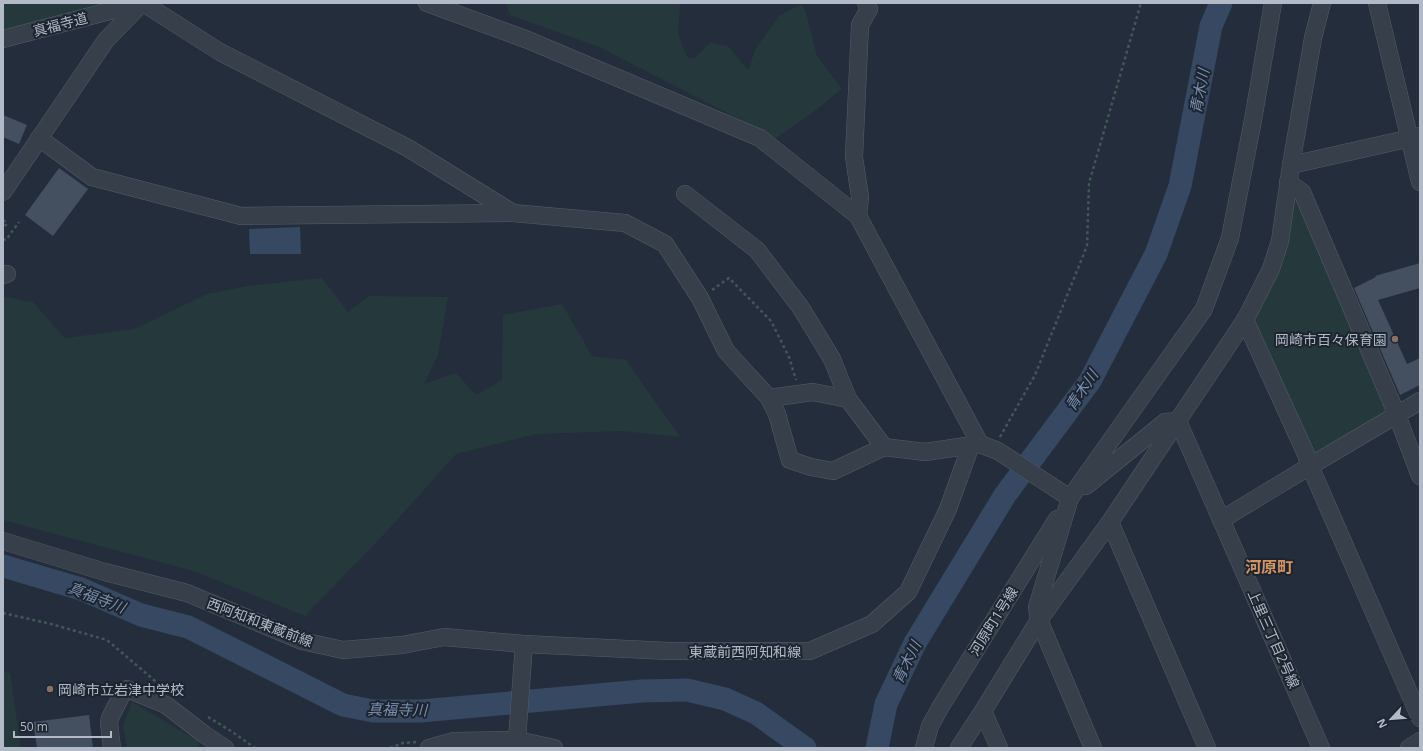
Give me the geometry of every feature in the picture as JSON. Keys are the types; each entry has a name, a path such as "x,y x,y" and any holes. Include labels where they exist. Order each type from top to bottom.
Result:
{"street":[{"name":"真福寺道","path":"3,39 142,3"},
{"path":"3,192 106,40 142,3 220,52 408,148 513,213"},
{"path":"427,3 528,40 760,138 858,216 986,447 1070,498"},
{"path":"858,216 860,197 854,157 860,25 869,9 866,3"},
{"path":"1094,748 1039,620 1037,607 1070,498 1204,309 1230,238 1253,120 1273,3"},
{"path":"959,748 1039,620 1110,522 1245,320 1271,269 1280,241 1290,165 1313,38 1322,3"},
{"path":"1377,3 1415,138 1420,182"},
{"path":"39,138 92,177 241,216 513,213 625,224 665,244 700,298 726,351 769,398 778,414 790,460 811,467 833,470 884,447 925,452 986,447"},
{"path":"1290,165 1415,138"},
{"path":"1288,182 1302,192 1397,414 1420,476"},
{"path":"685,194 757,250 801,308 832,360 848,399 884,447"},
{"path":"1245,320 1305,452 1420,718"},
{"path":"769,398 813,392 848,399"},
{"path":"1222,520 1420,401"},
{"path":"1070,498 1165,422 1178,421"},
{"name":"上里三丁目2号線","path":"1178,421 1321,748"},
{"name":"東蔵前西阿知和線","path":"524,644 669,651 810,650 872,624 908,592 948,509 986,447"},
{"name":"河原町1号線","path":"924,748 930,726 941,706 1070,498"},
{"path":"1110,522 1207,748"},
{"name":"西阿知和東蔵前線","path":"3,540 105,572 187,593 302,641 343,650 402,645 444,637 524,644"},
{"path":"516,740 524,644"},
{"path":"112,748 109,723 110,718 123,692 127,689 166,705 206,742 225,748"},
{"path":"983,711 999,748"},
{"path":"429,748 454,741 516,740 554,748"},
{"path":"1409,748 1420,741"}],"path":[{"path":"986,447 1035,375 1087,246 1089,183 1141,3"},
{"path":"3,220 7,223 3,229"},
{"path":"3,239 6,240 19,222"},
{"path":"700,298 729,278 771,321 789,358 800,394"},
{"path":"3,613 51,624 107,640 167,691"},
{"path":"205,716 231,731 255,748"}],"green space":[{"path":"3,3 113,3 3,30"},
{"path":"506,3 680,3 678,34 687,57 695,58 710,43 728,46 748,70 756,48 780,15 802,4 806,13 817,56 842,89 812,113 776,138 599,47 510,15"},
{"path":"1298,196 1388,404 1385,413 1317,454 1311,452 1254,322 1291,197"},
{"path":"322,278 348,312 369,296 448,297 438,355 424,384 456,373 476,395 502,380 503,315 562,304 592,356 626,360 680,437 622,431 536,434 456,454 388,530 305,616 194,571 3,520 3,296 30,302 32,301 65,338 134,329 207,294 247,286"},
{"path":"3,672 10,673 21,748 3,748"},
{"path":"132,702 198,741 199,748 127,748 123,725"}],"water":[{"path":"300,227 301,254 250,254 249,229"}],"building":[{"path":"3,115 27,125 19,144 3,137"},
{"path":"59,168 88,189 53,236 25,215"},
{"path":"1420,263 1420,288 1378,300 1407,364 1420,358 1420,385 1400,395 1354,288 1376,277 1375,276"},
{"path":"89,715 93,748 37,748 33,722"}],"waterway":[{"name":"青木川","path":"877,748 886,704 915,643 1005,495 1090,381 1156,254 1180,186 1211,26 1221,3"},
{"name":"真福寺川","path":"3,566 81,589 141,615 188,627 343,705 373,711 421,711 642,691 687,690 725,699 756,713 805,748"}],"place":[{"name":"岡崎市百々保育園","path":"1395,339"},
{"name":"岡崎市立岩津中学校","path":"50,689"}],"district":[{"name":"河原町","path":"1269,567"}]}
